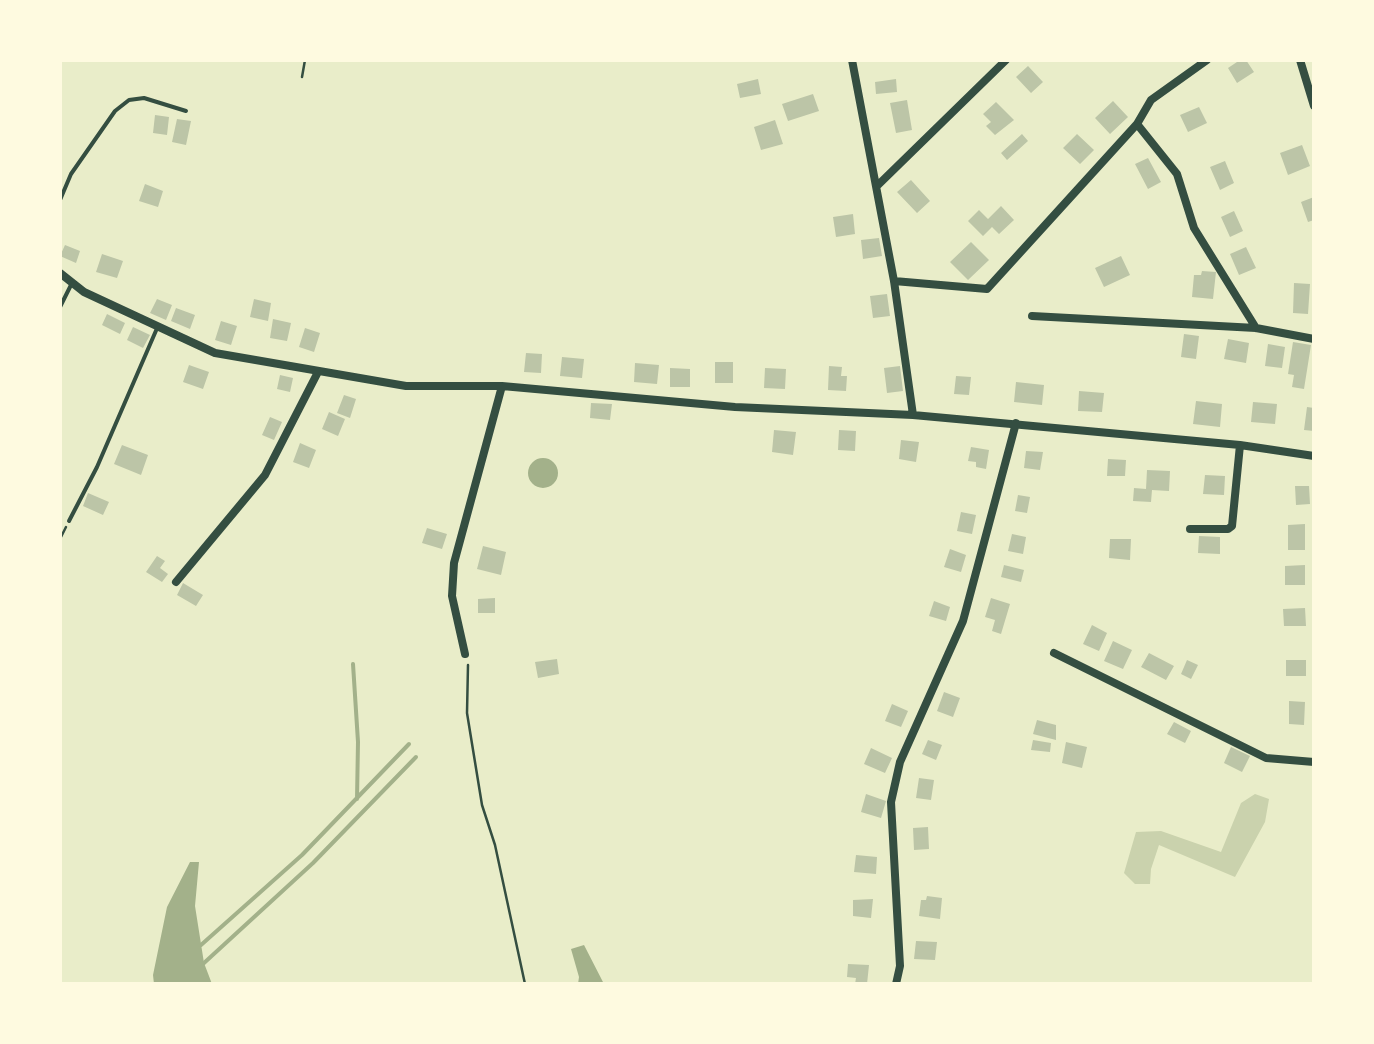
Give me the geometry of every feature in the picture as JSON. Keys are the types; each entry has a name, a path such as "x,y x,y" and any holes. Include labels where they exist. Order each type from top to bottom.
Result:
{"street":[{"path":"852,60 894,280 908,414"},
{"path":"877,186 1006,60"},
{"path":"894,280 987,289 1137,124 1151,100 1207,60"},
{"path":"1300,60 1314,106"},
{"path":"1137,124 1177,174 1194,228 1256,328"},
{"path":"60,272 84,292 215,353 406,386 502,386 734,407 908,414 1314,456"},
{"path":"1032,316 1256,328 1314,339"},
{"path":"176,582 265,475 318,372"},
{"path":"465,654 452,596 454,564 502,386"},
{"path":"896,984 900,966 891,802 900,762 963,621 1016,423"},
{"path":"1190,529 1232,526 1240,446"},
{"path":"1054,653 1266,758 1314,762"}],"lane":[{"path":"60,200 71,174 115,110 130,100 144,98 186,112"},
{"path":"60,307 72,282"},
{"path":"68,521 97,467 158,326"}],"path":[{"path":"302,76 305,60"},
{"path":"60,539 68,521"},
{"path":"465,654 467,713 482,805 525,984"}],"shaded area":[{"path":"543,458 554,462 558,473 554,484 543,488 532,484 528,473 532,462"},
{"path":"1255,794 1269,799 1265,822 1235,877 1159,845 1150,884 1135,884 1124,873 1136,832 1161,831 1221,852 1241,803"},
{"path":"190,862 199,862 195,906 204,963 212,984 154,984 167,907"},
{"path":"584,945 604,984 578,984 571,949"}],"building":[{"path":"1246,60 1254,72 1237,83 1228,68"},
{"path":"1028,66 1043,82 1031,93 1016,77"},
{"path":"758,79 761,94 740,98 737,84"},
{"path":"896,79 897,92 876,94 875,82"},
{"path":"813,94 819,111 788,121 782,104"},
{"path":"907,100 912,130 896,133 890,103"},
{"path":"1113,101 1128,117 1110,134 1095,118"},
{"path":"996,102 1014,120 995,135 986,126 991,122 983,114"},
{"path":"1199,107 1207,123 1188,132 1180,115"},
{"path":"155,115 169,117 167,135 153,133"},
{"path":"177,119 191,121 186,145 172,142"},
{"path":"775,120 783,144 761,150 754,127"},
{"path":"1022,134 1028,141 1007,160 1001,153"},
{"path":"1077,134 1094,150 1080,164 1063,148"},
{"path":"1302,145 1310,166 1288,175 1280,153"},
{"path":"1148,158 1161,182 1148,189 1135,164"},
{"path":"1225,161 1234,183 1220,190 1210,167"},
{"path":"911,180 930,201 917,213 897,192"},
{"path":"145,184 163,191 158,207 139,201"},
{"path":"1314,197 1314,220 1308,222 1301,202"},
{"path":"1001,206 1014,220 999,234 992,227 983,236 968,221 979,210 988,219"},
{"path":"1234,211 1243,231 1230,237 1221,217"},
{"path":"853,214 855,234 836,237 833,217"},
{"path":"879,238 882,256 863,259 861,240"},
{"path":"971,242 989,260 968,280 950,262"},
{"path":"65,245 80,251 76,263 60,256"},
{"path":"1246,247 1256,268 1239,275 1230,254"},
{"path":"102,254 123,261 117,278 96,272"},
{"path":"1121,256 1130,275 1104,287 1095,268"},
{"path":"1202,271 1216,272 1213,299 1192,297 1194,275 1201,275"},
{"path":"1294,283 1310,284 1308,314 1293,313"},
{"path":"887,294 890,316 873,318 870,296"},
{"path":"157,299 172,305 166,320 150,313"},
{"path":"254,299 271,303 268,321 250,317"},
{"path":"176,308 195,315 190,329 171,321"},
{"path":"107,314 125,323 120,334 102,325"},
{"path":"273,319 291,323 287,341 270,338"},
{"path":"221,321 237,326 231,345 215,340"},
{"path":"133,327 150,335 143,348 127,340"},
{"path":"305,328 320,333 314,352 299,347"},
{"path":"1184,334 1199,336 1196,359 1181,357"},
{"path":"1228,339 1249,343 1246,363 1224,359"},
{"path":"1293,342 1311,345 1304,389 1292,387 1294,375 1288,374"},
{"path":"1268,344 1285,347 1282,368 1265,366"},
{"path":"526,353 542,354 541,373 524,372"},
{"path":"562,357 584,359 582,378 560,376"},
{"path":"715,362 733,362 733,383 715,383"},
{"path":"635,363 659,365 657,384 634,382"},
{"path":"189,365 209,372 203,389 183,382"},
{"path":"829,366 842,367 841,376 847,376 846,391 828,390"},
{"path":"900,366 903,391 887,393 884,368"},
{"path":"670,368 690,369 690,387 670,387"},
{"path":"765,368 786,369 785,389 764,388"},
{"path":"280,375 293,378 290,392 277,389"},
{"path":"956,376 971,377 969,395 954,394"},
{"path":"1016,382 1044,385 1042,405 1014,402"},
{"path":"1079,391 1104,393 1102,412 1078,411"},
{"path":"344,395 356,399 350,418 337,413"},
{"path":"1196,401 1222,404 1220,427 1193,424"},
{"path":"1253,402 1277,404 1275,424 1251,422"},
{"path":"591,403 612,404 610,420 590,418"},
{"path":"1307,407 1314,408 1314,431 1304,430"},
{"path":"329,412 345,419 338,436 322,429"},
{"path":"270,417 282,422 274,440 262,435"},
{"path":"774,430 796,432 793,455 772,452"},
{"path":"839,430 856,431 855,451 838,450"},
{"path":"901,440 919,442 916,462 899,459"},
{"path":"300,443 316,450 309,468 293,462"},
{"path":"122,445 148,455 141,475 114,464"},
{"path":"971,447 989,450 986,469 968,461"},
{"path":"1026,451 1043,452 1040,470 1024,468"},
{"path":"1108,459 1126,460 1125,476 1107,476"},
{"path":"1147,470 1170,471 1169,491 1152,490 1151,502 1133,501 1134,488 1146,489"},
{"path":"1205,475 1225,476 1224,495 1203,494"},
{"path":"1295,486 1309,486 1310,504 1296,505"},
{"path":"88,493 109,502 103,515 83,506"},
{"path":"1018,495 1030,497 1027,513 1015,511"},
{"path":"961,512 976,515 972,534 957,531"},
{"path":"1305,524 1305,550 1288,550 1288,525"},
{"path":"427,528 447,534 442,549 422,543"},
{"path":"1012,534 1026,537 1023,554 1008,551"},
{"path":"1199,536 1220,537 1220,554 1198,553"},
{"path":"1110,539 1131,539 1130,560 1109,558"},
{"path":"483,546 506,552 501,575 477,569"},
{"path":"950,549 966,555 961,572 944,567"},
{"path":"157,556 165,561 160,568 168,574 162,582 146,572"},
{"path":"1004,565 1024,570 1021,582 1001,577"},
{"path":"1305,565 1305,585 1285,585 1285,566"},
{"path":"183,583 203,595 196,606 177,595"},
{"path":"495,598 495,613 478,613 478,599"},
{"path":"991,598 1010,604 1001,634 992,631 995,620 985,617"},
{"path":"934,601 950,607 946,621 929,616"},
{"path":"1305,608 1306,626 1284,626 1283,609"},
{"path":"1092,625 1107,633 1099,651 1083,644"},
{"path":"1113,641 1132,650 1123,669 1104,661"},
{"path":"1149,653 1174,666 1166,680 1141,667"},
{"path":"557,659 559,674 538,678 535,662"},
{"path":"1187,660 1198,665 1191,679 1181,674"},
{"path":"1286,660 1306,660 1306,676 1286,676"},
{"path":"944,692 960,698 953,717 937,711"},
{"path":"1289,701 1305,702 1304,725 1289,724"},
{"path":"892,704 908,711 901,727 885,721"},
{"path":"1037,720 1056,725 1056,740 1033,734"},
{"path":"1174,722 1191,731 1185,743 1167,734"},
{"path":"928,740 942,745 936,760 922,754"},
{"path":"1033,740 1051,743 1050,752 1031,750"},
{"path":"1066,742 1087,747 1082,768 1062,763"},
{"path":"1231,747 1250,756 1242,772 1224,763"},
{"path":"871,748 892,758 885,773 864,764"},
{"path":"919,778 934,780 931,800 916,798"},
{"path":"866,794 886,801 881,818 861,812"},
{"path":"928,827 929,849 914,850 913,828"},
{"path":"856,855 877,857 876,874 854,872"},
{"path":"927,896 942,898 940,919 919,916 921,900"},
{"path":"873,899 871,918 853,916 853,900"},
{"path":"916,941 937,942 935,960 914,959"},
{"path":"848,964 869,965 867,984 855,984 856,978 847,977"}],"waterway":[{"path":"353,664 357,799"},
{"path":"201,945 302,855 409,744"},
{"path":"204,963 313,863 416,757"}]}
